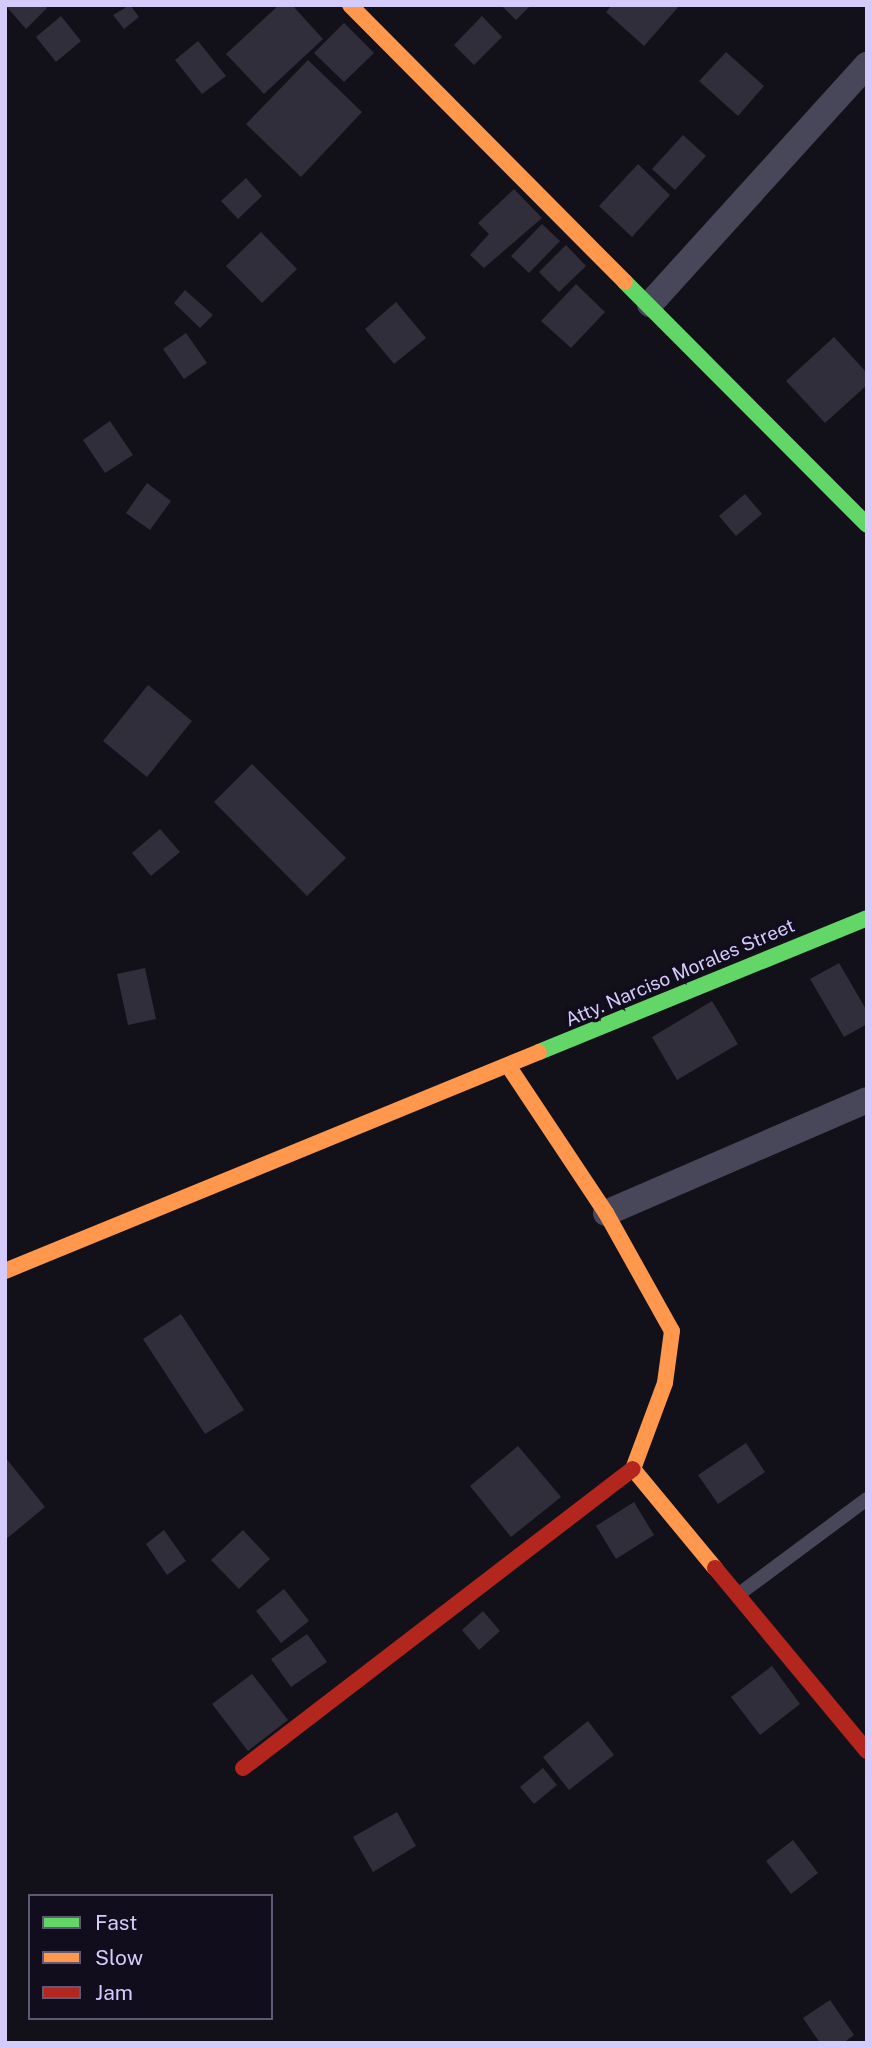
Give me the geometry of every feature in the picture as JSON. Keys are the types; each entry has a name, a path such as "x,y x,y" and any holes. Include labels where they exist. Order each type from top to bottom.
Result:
{"street":[{"path":"350,5 867,525"},
{"path":"649,304 867,65"},
{"name":"Atty. Narciso Morales Street","path":"5,1271 509,1067 867,918"},
{"path":"243,1768 633,1469 665,1383 672,1331 606,1213 509,1067"},
{"path":"606,1213 867,1100"},
{"path":"633,1469 867,1751"}],"lane":[{"path":"738,1595 867,1499"}],"building":[{"path":"5,5 44,5 47,8 26,29"},
{"path":"130,5 139,17 124,29 113,15"},
{"path":"279,5 292,5 323,39 264,94 226,54"},
{"path":"501,5 531,5 516,20"},
{"path":"612,5 680,5 644,46 606,12"},
{"path":"61,16 81,41 56,62 36,37"},
{"path":"482,16 502,37 474,65 454,45"},
{"path":"344,23 374,53 344,82 314,53"},
{"path":"198,41 226,76 202,94 175,60"},
{"path":"726,52 764,86 738,116 699,81"},
{"path":"308,60 362,112 301,177 246,124"},
{"path":"683,135 706,156 675,190 652,169"},
{"path":"638,164 670,195 632,237 599,206"},
{"path":"246,178 262,196 238,219 221,201"},
{"path":"514,189 542,218 484,268 470,255 489,234 478,223"},
{"path":"542,224 560,241 529,273 511,256"},
{"path":"261,232 297,269 262,303 226,266"},
{"path":"566,245 586,266 559,292 539,272"},
{"path":"576,284 605,312 571,348 541,321"},
{"path":"185,290 213,315 200,328 174,303"},
{"path":"396,302 426,338 394,364 365,329"},
{"path":"186,333 207,363 184,379 163,349"},
{"path":"834,337 867,373 867,385 825,423 786,381"},
{"path":"110,421 133,455 105,473 83,440"},
{"path":"147,483 171,501 150,530 126,513"},
{"path":"745,494 762,514 736,536 719,516"},
{"path":"148,685 192,721 147,777 103,741"},
{"path":"252,764 346,858 307,896 214,802"},
{"path":"160,829 180,852 151,876 132,853"},
{"path":"839,963 867,1011 867,1024 844,1037 810,979"},
{"path":"145,968 156,1019 128,1025 117,974"},
{"path":"712,1001 738,1044 677,1080 652,1037"},
{"path":"181,1314 244,1410 205,1434 143,1339"},
{"path":"746,1443 765,1472 718,1504 698,1475"},
{"path":"518,1446 561,1497 511,1537 470,1486"},
{"path":"5,1457 45,1507 5,1540"},
{"path":"634,1502 654,1535 616,1559 596,1526"},
{"path":"164,1530 186,1561 167,1575 146,1544"},
{"path":"243,1530 270,1559 239,1589 211,1560"},
{"path":"284,1589 309,1621 281,1643 256,1611"},
{"path":"483,1611 500,1631 479,1650 462,1630"},
{"path":"307,1634 327,1662 291,1687 271,1659"},
{"path":"772,1666 800,1704 760,1735 731,1697"},
{"path":"252,1674 288,1720 248,1751 212,1704"},
{"path":"588,1721 614,1755 569,1790 543,1757"},
{"path":"543,1768 557,1785 534,1804 520,1787"},
{"path":"397,1812 416,1846 373,1872 353,1837"},
{"path":"793,1840 818,1873 791,1894 766,1861"},
{"path":"830,2000 854,2035 843,2043 820,2043 803,2018"}],"traffic: fast":[{"path":"625,282 867,525"},
{"path":"539,1052 867,918"}],"traffic: slow":[{"path":"350,5 625,282"},
{"path":"5,1271 539,1052"},
{"path":"509,1067 606,1213 672,1331 665,1383 633,1469 715,1568"}],"traffic: jam":[{"path":"243,1768 633,1469"},
{"path":"715,1568 867,1751"}]}
